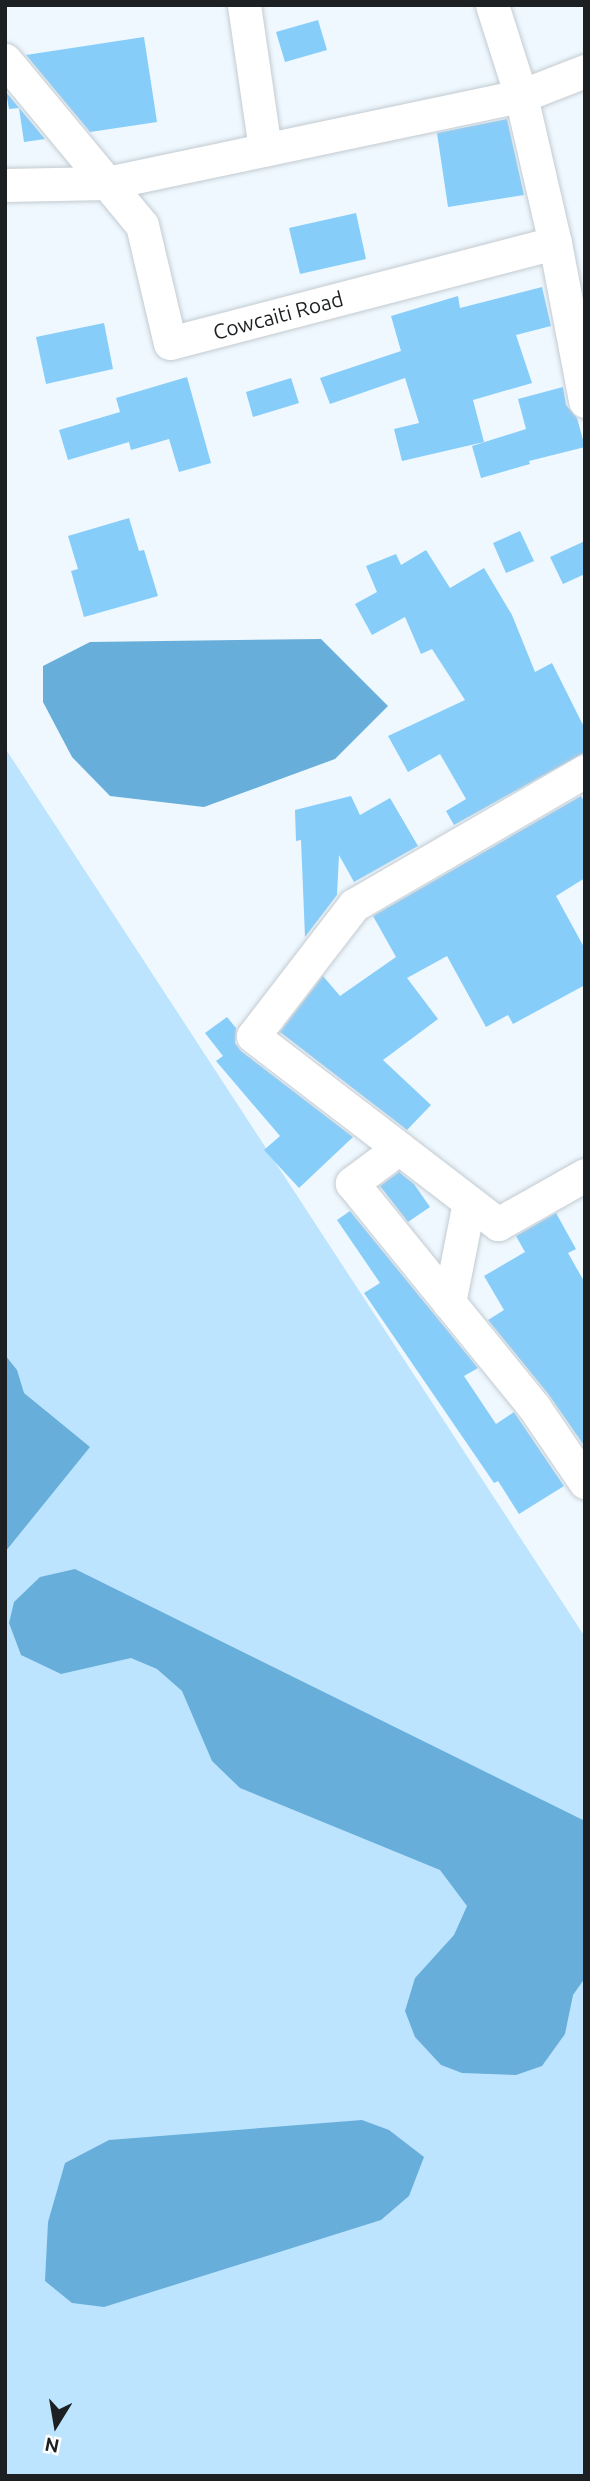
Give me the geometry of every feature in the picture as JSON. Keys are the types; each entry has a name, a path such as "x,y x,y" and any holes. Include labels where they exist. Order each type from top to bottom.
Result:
{"street":[{"path":"244,5 265,149"},
{"path":"492,5 521,96 555,243 585,401"},
{"name":"Cowcaiti Road","path":"5,60 142,225 170,344 555,243"},
{"path":"5,185 107,183 521,96 585,71"},
{"path":"585,771 354,905 253,1036 498,1224 585,1175"},
{"path":"399,1147 352,1183 534,1407 585,1482"},
{"path":"449,1303 469,1202"}],"shaded area":[{"path":"321,639 388,706 335,759 204,807 110,796 72,757 43,702 43,666 90,642"},
{"path":"5,748 585,1637 585,2476 5,2476"},
{"path":"5,1355 17,1370 24,1393 90,1447 5,1552"},
{"path":"75,1569 585,1821 585,1978 573,1995 565,2034 542,2066 516,2075 462,2073 441,2065 415,2037 405,2011 415,1978 454,1935 467,1906 440,1870 240,1788 212,1761 182,1691 157,1669 131,1658 61,1674 21,1655 9,1623 14,1602 40,1577"},
{"path":"362,2120 389,2130 424,2157 409,2196 381,2220 104,2307 72,2303 45,2281 48,2222 65,2163 109,2140"}],"building":[{"path":"318,20 327,50 285,62 276,32"},
{"path":"144,37 157,122 90,132 26,55"},
{"path":"6,92 45,139 24,142 19,108 9,109"},
{"path":"507,119 524,195 448,207 437,133"},
{"path":"356,213 366,259 300,274 289,228"},
{"path":"542,287 551,326 516,335 532,383 473,400 484,442 402,461 394,429 419,423 405,378 330,404 320,378 401,351 391,316 458,296 460,308"},
{"path":"104,323 113,369 46,384 36,337"},
{"path":"187,377 211,463 179,472 169,439 131,450 129,442 68,460 59,430 120,412 116,398"},
{"path":"291,378 299,403 253,417 246,392"},
{"path":"563,387 566,405 577,418 585,447 529,461 530,464 481,478 472,446 526,429 518,399"},
{"path":"129,518 139,551 144,550 158,596 84,617 71,571 78,569 68,536"},
{"path":"520,531 534,561 506,573 493,543"},
{"path":"585,541 585,574 563,584 550,557"},
{"path":"426,550 450,588 484,568 512,615 535,672 552,663 585,729 585,752 454,825 446,811 466,799 440,754 408,772 388,736 465,700 432,649 421,654 405,617 372,635 355,604 377,592 366,566 396,554 401,565"},
{"path":"351,796 360,815 390,798 418,846 354,882 339,855 337,895 305,937 301,840 296,841 295,810"},
{"path":"581,796 585,803 585,878 556,896 585,949 585,985 513,1024 508,1015 486,1027 447,956 407,978 438,1019 383,1060 431,1105 407,1130 280,1032 323,976 340,996 396,957 373,916"},
{"path":"227,1017 236,1028 235,1043 241,1051 353,1137 299,1188 264,1150 280,1136 216,1061 223,1056 205,1033"},
{"path":"399,1172 414,1184 430,1207 408,1222 380,1186"},
{"path":"350,1211 478,1368 464,1376 496,1424 514,1412 564,1486 519,1514 498,1481 494,1483 364,1293 380,1283 337,1220"},
{"path":"556,1213 576,1249 568,1253 585,1283 585,1447 549,1395 488,1320 504,1310 484,1276 525,1252 516,1236"}]}
